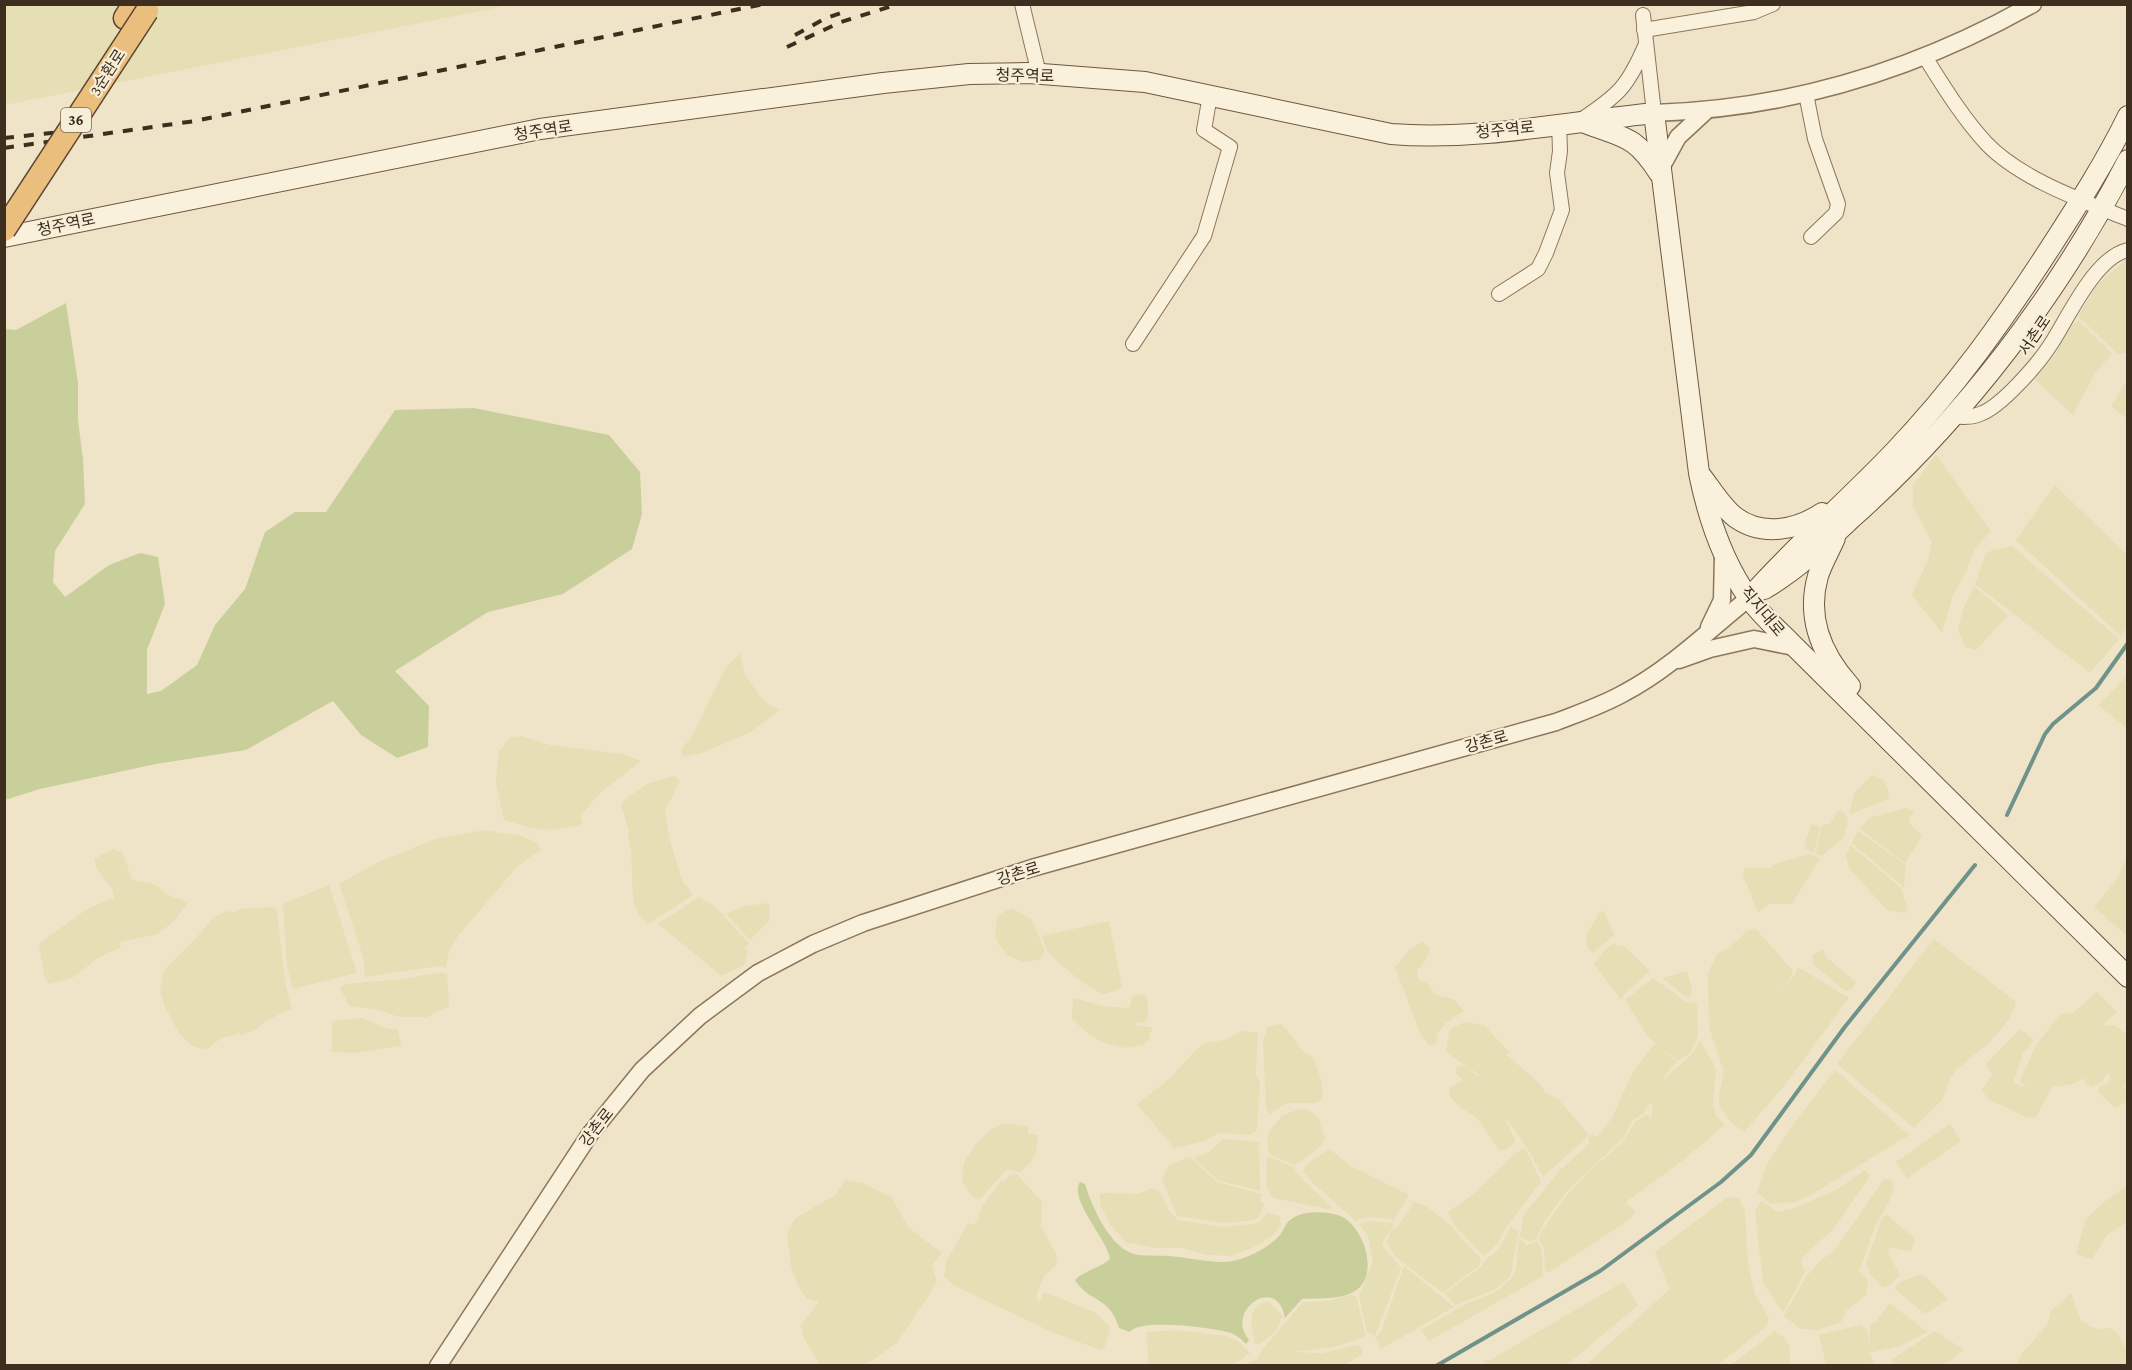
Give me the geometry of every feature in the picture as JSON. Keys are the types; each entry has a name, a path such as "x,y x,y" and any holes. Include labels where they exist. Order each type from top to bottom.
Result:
{"highway":[{"name":"3순환로","path":"4,201 139,10"},
{"name":"3순환로","path":"4,230 139,10"}],"main road":[{"name":"청주역로","path":"4,237 540,129 883,83 969,74 1039,74 1145,82 1400,135 1478,133 1654,113"},
{"name":"직지대로","path":"1654,113 1699,473 1710,521 1723,553 1749,598 1794,647 2127,976"},
{"path":"1749,598 1785,557 1852,494 1962,377 2020,294 2107,159 2127,116"},
{"path":"1579,121 1633,141 1645,150 1662,174"},
{"path":"1749,598 1793,572 1897,478 1953,416 2043,304 2101,209 2127,160"},
{"path":"1699,473 1736,517 1754,526 1776,530 1806,524 1852,494"},
{"path":"1839,530 1818,576 1813,615 1831,665 1867,704 1878,731"}],"street":[{"path":"1022,4 1039,74"},
{"path":"1645,37 1746,9 1773,4"},
{"name":"청주역로","path":"1654,113 1705,112 1846,85 1924,57 2034,4"},
{"path":"1643,15 1654,113"},
{"path":"1579,121 1615,98 1634,71 1645,37"},
{"path":"1924,57 1960,111 1988,145 2017,168 2081,200 2127,219"},
{"path":"1806,94 1815,139 1838,204 1836,213 1811,237"},
{"path":"1133,344 1204,236 1230,147 1204,130 1210,95"},
{"path":"1662,174 1678,137 1705,112"},
{"path":"1499,294 1538,268 1546,254 1562,210 1557,173 1560,152 1559,123"},
{"name":"서촌로","path":"1953,416 1965,418 1981,414 2015,387 2050,346 2071,308 2098,270 2127,250"},
{"path":"1705,633 1722,600 1723,553"},
{"name":"강촌로","path":"438,1365 590,1134 642,1070 700,1016 758,973 813,944 863,923 1032,868 1556,722 1625,693 1664,666 1749,598"},
{"path":"1664,666 1710,649 1754,639 1794,647"}],"shaded area":[{"path":"4,5 510,5 5,105"},
{"path":"2127,259 2127,353 2118,354 2078,316 2098,284"},
{"path":"2079,321 2112,354 2096,371 2073,415 2034,379 2056,354 2070,325"},
{"path":"2127,381 2127,419 2111,406"},
{"path":"1936,455 1991,531 1974,549 1967,570 1953,595 1942,633 1912,595 1928,560 1932,542 1913,506 1913,485"},
{"path":"2055,485 2127,555 2127,627 2121,636 2016,540"},
{"path":"2012,546 2119,639 2090,673 1975,584 1985,555 1992,550"},
{"path":"1974,586 2008,615 1976,650 1965,647 1958,630 1964,607"},
{"path":"740,653 745,674 760,697 772,707 781,709 749,733 702,753 683,757 681,749 691,738 725,669"},
{"path":"2127,676 2127,728 2098,705"},
{"path":"521,736 550,745 622,754 641,761 601,792 580,816 583,822 579,826 546,830 528,827 504,820 496,783 499,751 511,737"},
{"path":"1872,775 1883,779 1889,792 1888,799 1849,815 1854,793"},
{"path":"674,776 680,781 665,811 669,838 682,880 693,895 648,924 639,915 633,900 629,832 621,805 624,800 649,783"},
{"path":"1905,808 1914,812 1909,819 1910,824 1922,836 1905,863 1860,829 1869,818"},
{"path":"1838,810 1845,813 1848,821 1843,839 1821,856 1816,853 1822,825 1830,824"},
{"path":"1811,824 1820,827 1814,853 1804,847"},
{"path":"485,830 521,836 536,842 541,849 518,866 458,936 449,951 446,968 439,966 365,977 363,957 339,884 378,862 435,839"},
{"path":"1858,831 1906,865 1904,887 1852,843"},
{"path":"1850,845 1901,888 1908,910 1905,913 1887,910 1849,868 1846,856"},
{"path":"113,849 123,853 132,880 154,884 170,896 188,902 175,920 158,934 120,942 121,947 98,958 72,978 49,984 44,976 39,944 87,909 114,898 113,890 97,869 94,859"},
{"path":"1810,854 1820,858 1792,904 1770,904 1758,912 1743,875 1745,868 1771,868 1775,864"},
{"path":"2127,857 2127,936 2094,907 2118,878"},
{"path":"329,885 357,973 293,989 287,966 283,904"},
{"path":"699,897 717,908 749,944 744,948 748,951 744,965 722,976 658,924"},
{"path":"767,903 770,907 769,921 750,940 726,914 744,906"},
{"path":"267,907 277,909 285,983 292,1009 267,1020 254,1031 241,1035 238,1032 235,1035 221,1038 206,1050 192,1046 179,1033 165,1007 160,990 164,970 214,917 231,910 231,914 239,909"},
{"path":"1012,908 1031,919 1045,951 1039,960 1024,962 1016,959 1008,955 998,944 995,933 998,915"},
{"path":"1604,911 1614,935 1593,953 1587,947 1586,936 1599,913"},
{"path":"1109,921 1122,988 1103,995 1078,979 1048,953 1042,936"},
{"path":"1755,928 1793,971 1792,976 1773,997 1794,976 1798,967 1849,998 1784,1086 1744,1132 1732,1123 1720,1107 1719,1095 1724,1072 1709,1027 1708,973 1717,954 1729,948 1747,931"},
{"path":"1934,939 2016,1002 2010,1018 1990,1042 1957,1069 1951,1077 1942,1100 1914,1128 1837,1064"},
{"path":"1422,942 1430,948 1427,958 1417,971 1418,979 1428,984 1436,995 1454,999 1464,1011 1446,1023 1437,1033 1436,1043 1429,1045 1420,1033 1395,967 1409,950"},
{"path":"1614,943 1618,947 1623,945 1650,971 1625,993 1621,1000 1594,964"},
{"path":"1824,950 1826,957 1856,982 1853,988 1847,991 1843,989 1813,964 1812,955"},
{"path":"1687,971 1692,989 1689,999 1662,978"},
{"path":"441,972 447,974 449,1006 427,1017 399,1017 379,1010 349,1006 340,988 345,984 403,979"},
{"path":"1653,978 1685,1001 1697,1003 1698,1036 1691,1052 1678,1061 1649,1038 1625,1000"},
{"path":"2097,992 2117,1012 2102,1026 2114,1025 2127,1035 2127,1085 2123,1086 2127,1090 2126,1102 2115,1108 2098,1092 2100,1086 2109,1083 2110,1077 2107,1073 2102,1082 2092,1087 2085,1083 2084,1078 2073,1084 2052,1087 2036,1117 2028,1118 1988,1099 1982,1090 1992,1075 1986,1064 2020,1029 2034,1040 2023,1053 2013,1083 2027,1088 2020,1081 2035,1047 2060,1014 2073,1013"},
{"path":"1138,994 1147,996 1148,1012 1146,1022 1135,1023 1136,1026 1152,1027 1149,1040 1143,1045 1125,1048 1105,1043 1092,1037 1072,1019 1073,998 1102,1006 1129,1008 1132,997"},
{"path":"362,1018 388,1029 398,1029 401,1046 354,1053 332,1052 332,1021"},
{"path":"1465,1022 1484,1025 1509,1052 1507,1055 1538,1082 1545,1092 1559,1100 1589,1135 1543,1177 1526,1146 1504,1116 1516,1142 1504,1150 1499,1150 1477,1118 1457,1105 1449,1095 1450,1088 1462,1080 1455,1071 1458,1066 1466,1066 1475,1075 1482,1077 1446,1052 1449,1032 1453,1027"},
{"path":"1282,1024 1302,1050 1314,1059 1322,1083 1323,1098 1316,1103 1287,1103 1270,1114 1266,1109 1263,1042 1267,1027"},
{"path":"1241,1031 1258,1033 1256,1073 1260,1084 1257,1130 1250,1135 1219,1133 1205,1141 1174,1148 1137,1104 1168,1080 1198,1048 1206,1043 1228,1039"},
{"path":"1700,1040 1716,1069 1713,1104 1716,1115 1725,1125 1682,1161 1626,1202 1635,1211 1632,1218 1548,1273 1545,1269 1544,1247 1538,1239 1542,1230 1568,1194 1588,1172 1621,1144 1635,1122 1646,1115 1650,1116 1656,1133 1651,1117 1653,1108 1650,1102 1644,1113 1633,1120 1623,1138 1568,1190 1545,1221 1536,1239 1529,1242 1520,1236 1523,1216 1560,1170 1589,1144 1588,1138 1591,1135 1597,1137 1605,1127 1613,1116 1632,1074 1653,1045 1656,1044 1677,1062 1661,1082 1692,1054"},
{"path":"1835,1070 1909,1135 1809,1196 1795,1202 1770,1204 1757,1192 1766,1166 1791,1127"},
{"path":"1306,1109 1318,1117 1325,1139 1321,1146 1295,1165 1269,1154 1267,1139 1271,1129 1283,1115"},
{"path":"1004,1123 1028,1127 1028,1134 1038,1135 1036,1152 1030,1163 1020,1173 1009,1169 1005,1171 979,1200 972,1196 962,1181 964,1163 976,1143 992,1129"},
{"path":"1950,1124 1961,1141 1907,1178 1896,1162"},
{"path":"1223,1139 1259,1142 1260,1191 1219,1181 1196,1161 1196,1157 1208,1153"},
{"path":"1328,1148 1351,1166 1409,1195 1394,1220 1372,1217 1359,1219 1357,1222 1312,1182 1304,1172 1305,1166"},
{"path":"1525,1148 1541,1182 1507,1226 1497,1244 1484,1256 1454,1225 1448,1212 1471,1196 1516,1153"},
{"path":"1267,1156 1294,1167 1296,1173 1331,1206 1332,1210 1273,1198 1267,1188"},
{"path":"1190,1157 1217,1182 1261,1194 1261,1202 1264,1204 1259,1217 1254,1220 1225,1223 1177,1216 1162,1179 1170,1164"},
{"path":"1865,1170 1870,1176 1834,1228 1801,1259 1802,1267 1806,1271 1783,1312 1763,1283 1755,1211 1762,1200 1777,1212 1792,1209 1838,1189"},
{"path":"1017,1174 1042,1202 1041,1226 1057,1256 1056,1265 1045,1275 1037,1293 1038,1305 1044,1292 1095,1312 1109,1326 1104,1348 1100,1350 1050,1331 955,1286 944,1277 946,1262 968,1223 973,1225 977,1221 983,1205 1001,1181 1004,1182 1009,1175"},
{"path":"1884,1179 1893,1181 1893,1191 1876,1224 1859,1271 1868,1280 1866,1295 1846,1311 1841,1322 1817,1330 1801,1329 1784,1316 1806,1277 1820,1261 1835,1250"},
{"path":"846,1180 863,1183 891,1197 909,1228 942,1253 932,1265 937,1283 897,1343 865,1365 820,1365 804,1338 801,1325 819,1302 807,1299 799,1288 791,1267 787,1233 795,1219 834,1197"},
{"path":"2127,1186 2127,1222 2107,1235 2092,1259 2076,1254 2086,1219 2109,1198"},
{"path":"1152,1188 1161,1193 1169,1211 1178,1220 1221,1227 1260,1222 1267,1213 1280,1216 1281,1225 1274,1234 1259,1245 1231,1256 1207,1255 1182,1248 1155,1248 1126,1242 1109,1223 1100,1204 1100,1193 1137,1194"},
{"path":"1734,1197 1739,1199 1745,1211 1748,1265 1755,1294 1769,1318 1766,1327 1717,1365 1586,1365 1671,1288 1668,1286 1655,1252 1725,1199"},
{"path":"1411,1201 1426,1206 1448,1223 1481,1259 1479,1266 1443,1293 1396,1257 1387,1243 1390,1233 1398,1226 1413,1204"},
{"path":"1887,1215 1915,1239 1911,1252 1889,1247 1888,1253 1900,1275 1887,1287 1883,1287 1872,1277 1866,1264 1883,1216"},
{"path":"1370,1221 1393,1223 1393,1228 1385,1237 1382,1245 1401,1268 1375,1336 1367,1332 1359,1296 1373,1261 1368,1236 1359,1224"},
{"path":"1511,1227 1518,1231 1518,1236 1510,1277 1494,1290 1455,1305 1445,1293 1482,1266 1485,1260 1499,1249"},
{"path":"1519,1237 1527,1245 1537,1241 1542,1250 1543,1276 1429,1341 1421,1330 1464,1305 1494,1293 1512,1278 1516,1269"},
{"path":"1404,1266 1454,1307 1381,1349 1375,1338 1381,1332"},
{"path":"1919,1275 1926,1277 1948,1299 1925,1314 1894,1288 1900,1282"},
{"path":"1623,1282 1638,1305 1567,1365 1487,1365 1483,1360 1490,1360"},
{"path":"2071,1293 2081,1321 2089,1324 2087,1326 2101,1329 2111,1328 2117,1333 2127,1350 2127,1365 2016,1365 2023,1352 2048,1324 2051,1311"},
{"path":"1350,1295 1356,1296 1366,1336 1336,1347 1294,1352 1322,1353 1357,1345 1362,1347 1362,1354 1345,1365 1243,1365 1258,1359 1261,1351 1303,1302 1327,1301"},
{"path":"1268,1301 1283,1316 1276,1331 1260,1344 1255,1344 1251,1322 1253,1312 1257,1305"},
{"path":"1889,1303 1928,1332 1900,1346 1869,1353 1874,1362 1864,1365 1826,1365 1819,1335 1861,1325 1867,1330 1869,1347 1870,1324 1875,1323"},
{"path":"1176,1330 1227,1336 1239,1342 1250,1353 1233,1365 1148,1365 1147,1332"},
{"path":"1775,1331 1790,1346 1790,1365 1731,1365"},
{"path":"1935,1331 1964,1350 1944,1365 1895,1365 1891,1360"}],"green space":[{"path":"66,303 78,383 78,420 85,504 55,551 53,582 65,597 109,565 140,553 158,557 165,604 147,650 147,694 161,691 197,665 215,625 245,589 265,532 295,512 326,512 395,410 474,408 609,435 640,472 642,514 632,549 563,594 488,612 395,671 429,706 428,747 397,758 361,735 333,701 246,750 156,764 40,789 5,800 5,329 16,330"},
{"path":"1080,1182 1085,1184 1104,1227 1111,1237 1128,1252 1138,1255 1174,1256 1215,1262 1237,1260 1271,1243 1280,1235 1288,1222 1300,1214 1327,1213 1338,1215 1355,1228 1366,1250 1367,1274 1363,1283 1355,1291 1336,1297 1302,1299 1285,1318 1280,1305 1272,1298 1255,1301 1247,1308 1243,1318 1243,1329 1249,1340 1246,1344 1231,1333 1194,1327 1148,1326 1130,1332 1119,1328 1110,1310 1080,1287 1075,1280 1110,1259 1103,1241 1079,1199"}],"waterway":[{"path":"2007,815 2045,734 2053,724 2096,688 2128,643"},
{"path":"1436,1366 1600,1271 1721,1182 1751,1155 1844,1028 1975,865"}],"railway":[{"path":"4,148 195,121 764,4"},
{"path":"787,47 841,22 898,4"},
{"path":"795,35 826,18 847,11"},
{"path":"4,138 61,132"}]}
